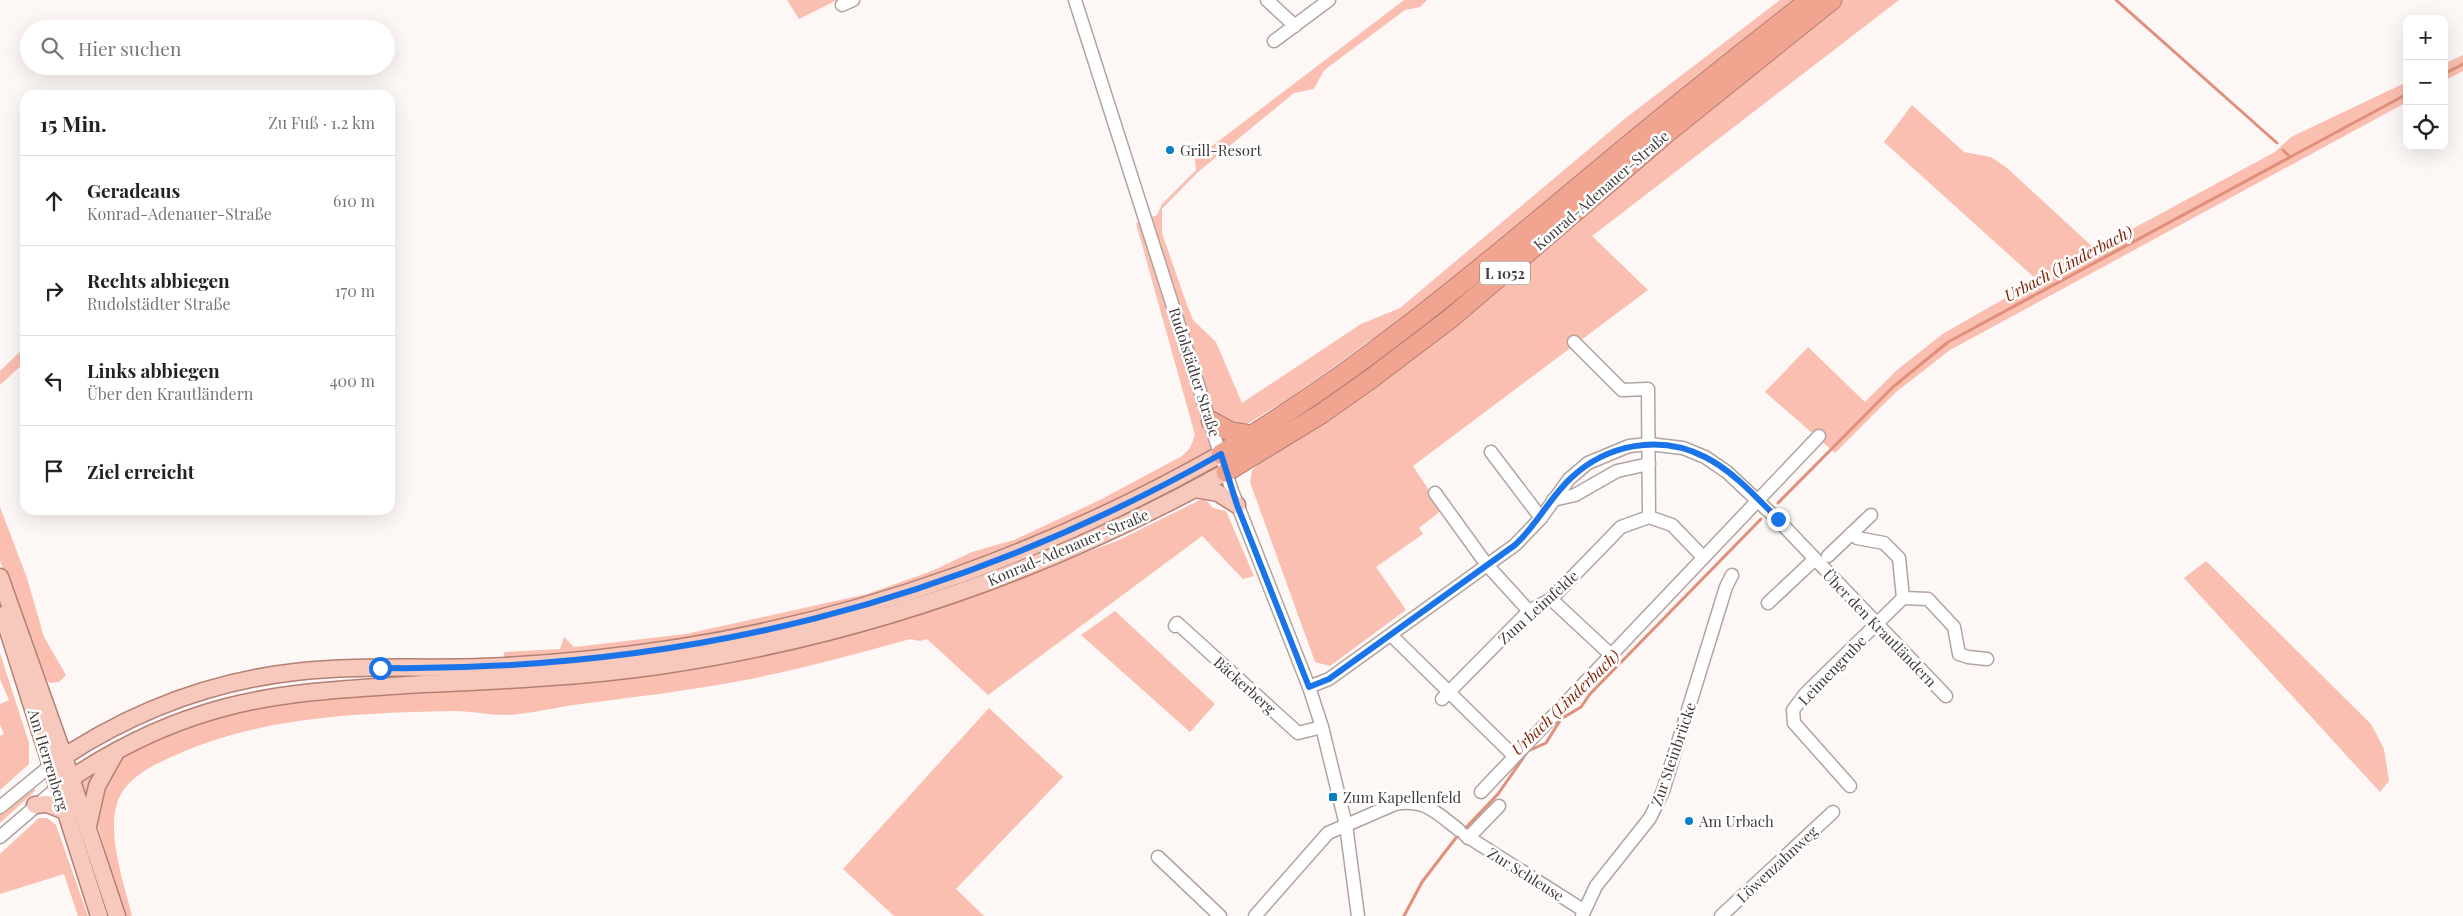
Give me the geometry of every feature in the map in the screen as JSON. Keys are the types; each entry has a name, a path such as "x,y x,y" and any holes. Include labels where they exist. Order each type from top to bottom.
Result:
{"highway":[{"name":"Konrad-Adenauer-Straße","path":"1221,454 1334,381 1435,306 1658,121 1810,0"},
{"name":"Konrad-Adenauer-Straße","path":"1226,472 1321,414 1372,378 1450,318 1669,132 1832,0"},
{"path":"1211,421 1231,432 1251,435"}],"main road":[{"name":"Konrad-Adenauer-Straße","path":"50,766 92,739 140,714 186,695 248,679 295,672 340,669 465,668 554,663 678,648 808,621 929,586 996,562 1139,498 1221,454"},
{"name":"Konrad-Adenauer-Straße","path":"71,778 117,750 149,735 230,706 277,697 351,688 564,676 648,667 739,652 842,629 920,606 1003,577 1133,521 1226,472"},
{"path":"1195,489 1218,493 1237,505"},
{"name":"Am Herrenberg","path":"0,577 88,829"},
{"name":"Am Herrenberg","path":"0,604 98,916"},
{"path":"52,722 57,730 67,738 92,739"},
{"path":"117,750 97,786 88,829 117,916"},
{"name":"L 1052","path":"57,788 71,778"},
{"path":"35,805 47,804 65,811"}],"street":[{"name":"Rudolstädter Straße","path":"1075,0 1237,505 1309,687 1322,727 1346,825 1358,916"},
{"path":"1267,0 1295,26"},
{"path":"1274,41 1329,0"},
{"path":"1574,342 1622,390 1648,389 1648,517 1672,525 1703,557"},
{"path":"1480,792 1819,436"},
{"name":"Über den Krautländern","path":"1309,687 1329,679 1515,545 1541,518 1569,479 1588,463 1616,451 1649,444 1683,448 1705,457 1728,472 1758,499 1946,696"},
{"path":"1491,452 1541,518"},
{"path":"1553,500 1575,495 1617,471 1649,464"},
{"path":"1436,493 1487,566 1529,611"},
{"path":"1828,556 1871,515"},
{"name":"Zum Leimfelde","path":"1446,696 1529,611 1552,599 1621,526 1648,517"},
{"path":"1852,533 1857,538 1884,543 1899,558 1903,598 1928,599 1954,627 1959,654 1968,658 1987,659"},
{"name":"Über den Krautländern","path":"1768,603 1815,559"},
{"name":"Zur Steinbrücke","path":"1582,913 1606,872 1650,818 1663,791 1726,587 1732,576"},
{"name":"Leimengrube","path":"1850,786 1794,723 1793,710 1806,693 1903,598"},
{"path":"1552,599 1610,654"},
{"name":"Bäckerberg","path":"1175,626 1177,623 1298,733 1322,727"},
{"path":"1391,635 1446,696 1514,756"},
{"path":"0,807 50,766"},
{"path":"0,837 57,788"},
{"name":"Zur Schleuse","path":"1255,916 1322,839 1333,830 1395,804 1407,802 1422,804 1431,808 1464,834 1582,913"},
{"path":"1464,834 1499,806"},
{"name":"Löwenzahnweg","path":"1721,916 1833,812"},
{"path":"1158,857 1220,916"}],"shaded area":[{"path":"787,0 837,0 799,19"},
{"path":"1404,0 1427,0 1420,7 1405,10 1327,68 1314,89 1294,93 1198,172 1162,209 1162,233 1193,320 1216,342 1242,403 1361,324 1400,308 1627,117 1780,0 1800,0 1390,331 1368,342 1290,398 1247,424 1190,464 1049,533 906,587 758,626 628,649 504,659 504,652 560,649 564,637 574,647 686,634 867,594 932,571 972,552 1014,540 1100,500 1182,456 1190,448 1195,435 1136,223 1157,215 1162,204 1196,170 1195,159"},
{"path":"1841,0 1899,0 1592,236 1648,290 1413,466 1442,510 1419,528 1423,534 1376,567 1406,610 1330,666 1315,662 1250,482 1252,471 1259,463 1258,459 1606,191"},
{"path":"2463,55 2463,71 2448,79 2448,62"},
{"path":"2403,84 2403,104 1950,350 1896,392 1835,453 1765,392 1808,347 1865,402 1897,370 1944,333 2037,280 1884,142 1912,105 1964,152 1991,157 2007,168 2095,249 2275,152 2291,137"},
{"path":"20,352 20,367 0,385 0,371"},
{"path":"1204,498 1213,508 1226,511 1254,576 1243,579 1202,536 988,695 927,639 920,641 910,639 783,672 680,691 515,714 500,715 454,711 383,713 312,719 277,724 209,742 169,758 142,773 130,782 118,801 114,816 116,851 132,916 124,916 96,819 102,789 119,760 146,742 231,712 335,695 503,687 1041,569 1117,541"},
{"path":"0,507 27,578 44,637 66,675 59,682 50,683 40,673 0,561"},
{"path":"2206,561 2371,724 2384,749 2389,781 2380,792 2184,578"},
{"path":"1115,611 1215,704 1190,732 1081,635"},
{"path":"0,653 29,743 29,764 0,790 0,736 4,734 0,724 0,704 9,700 0,679"},
{"path":"989,708 1063,777 956,889 984,916 894,916 843,869"},
{"path":"103,765 91,790 81,796 77,782"},
{"path":"34,784 35,791 0,823 0,814"},
{"path":"39,818 47,818 56,825 88,916 78,916 64,874 0,894 0,854"}],"waterway":[{"path":"2116,0 2277,143"},
{"name":"Urbach (Linderbach)","path":"2448,72 2463,64"},
{"name":"Urbach (Linderbach)","path":"1778,503 1893,387 1948,342 2403,96"},
{"path":"2283,150 2290,157"},
{"name":"Urbach (Linderbach)","path":"1404,916 1422,882 1455,839 1498,794 1528,751 1546,743 1561,719 1581,707 1590,694 1761,519"}],"place":[{"name":"Grill-Resort","path":"1170,150"},
{"name":"Zum Kapellenfeld","path":"1333,797"},
{"name":"Am Urbach","path":"1689,821"}],"route":[{"path":"380,668 484,667 554,663 619,656 743,636 808,621 929,586 996,562 1139,498 1221,454 1237,505 1309,687 1329,679 1515,545 1541,518 1569,479 1588,463 1609,453 1629,446 1649,444 1666,444 1683,448 1705,457 1728,472 1778,519"}]}
